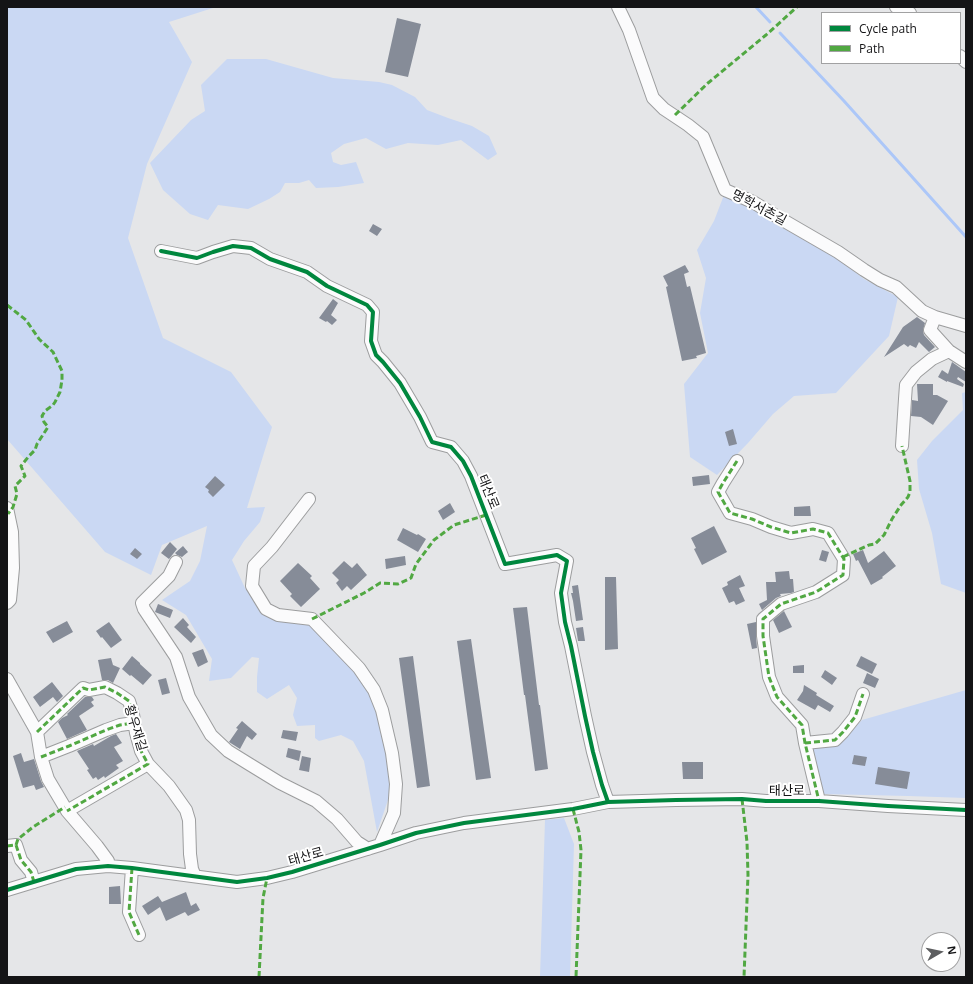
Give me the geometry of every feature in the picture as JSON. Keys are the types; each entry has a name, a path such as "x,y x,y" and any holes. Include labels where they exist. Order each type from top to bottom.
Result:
{"street":[{"name":"명학서촌길","path":"618,7 631,37 653,98 664,109 703,137 725,190 753,202 781,220 838,252 880,280 896,287 922,311 935,317 966,326"},
{"path":"896,7 908,12"},
{"name":"태산로","path":"161,251 197,258 232,246 251,248 270,259 307,272 327,286 367,305 373,312 372,341 376,355 384,362 400,383 420,416 432,442 451,447 463,461 471,476 505,564 557,555 567,561 561,593 565,622 593,752 608,802"},
{"path":"935,317 930,330 948,351 966,362"},
{"path":"902,446 906,385 916,372 932,359 948,351"},
{"path":"737,461 718,492 730,513 791,533 813,529 828,533 844,559 843,575 816,592 781,604 763,619 763,636 769,677 777,697 802,725 819,801"},
{"path":"309,499 272,547 254,566 252,586 266,610 278,615 312,619 359,668 374,690 382,710 392,753 396,784 394,813 380,846"},
{"path":"7,508 12,532 13,568 10,600 7,603"},
{"path":"176,562 169,576 142,603 176,657 189,697 212,735 228,751 280,783 316,801 337,819 357,842 368,849"},
{"path":"7,679 37,732 40,757 48,779 67,811 108,861 108,866"},
{"name":"황우재길","path":"37,732 83,688 89,690 105,687 118,693 129,702 133,714 136,733 148,764 169,786 186,810 190,820 190,854 195,876"},
{"path":"805,743 835,740 854,717 863,694"},
{"path":"40,757 106,730 120,725 134,723"},
{"path":"67,811 148,764"},
{"name":"태산로","path":"7,890 76,869 108,866 237,882 267,878 380,846 416,833 464,823 573,809 608,802 742,799 766,801 819,801 966,810"},
{"path":"7,846 16,845 21,860 31,872 34,882"},
{"path":"132,868 129,912 139,936"}],"shaded area":[{"path":"7,7 216,7 169,22 192,62 147,164 128,238 163,338 231,372 272,427 247,508 265,507 260,522 244,541 232,560 245,588 264,613 312,624 352,666 368,688 378,710 388,750 392,783 389,797 377,832 364,761 353,741 341,735 319,741 315,738 315,725 297,726 293,715 297,698 289,685 267,699 257,692 259,658 252,657 231,678 209,681 212,659 186,615 162,600 190,581 200,561 207,526 162,545 151,575 105,552 7,439"},
{"path":"227,59 266,59 333,78 379,82 392,85 415,97 427,110 472,126 489,136 497,154 488,160 461,140 438,145 408,143 386,149 366,138 344,144 331,153 333,162 341,165 356,162 364,183 338,187 316,188 309,180 299,183 285,183 280,192 248,209 218,205 208,220 190,214 163,190 150,163 191,120 205,111 201,85"},
{"path":"724,195 742,203 790,232 830,253 864,279 898,297 889,336 836,393 794,396 773,414 717,475 690,457 684,384 708,353 700,313 706,278 697,250 714,221"},
{"path":"966,392 966,593 941,584 932,533 919,489 917,460 932,441 963,410 962,393"},
{"path":"966,690 966,798 823,794 808,745 840,743 862,720"},
{"path":"564,818 574,844 570,977 540,977 545,820"}],"building":[{"path":"397,18 421,24 408,77 385,72"},
{"path":"373,224 382,229 377,236 369,231"},
{"path":"685,265 689,272 684,274 687,287 690,286 706,353 696,356 697,358 682,361 666,287 668,286 663,276"},
{"path":"333,299 338,303 331,315 337,320 332,325 319,318"},
{"path":"917,317 925,323 923,331 924,335 935,347 929,352 919,342 916,348 910,345 908,347 904,344 884,357 903,327"},
{"path":"952,362 966,372 966,382 958,377 957,379 964,384 963,387 947,382 938,377 942,370 948,374"},
{"path":"917,384 933,384 933,395 937,395 948,401 933,425 921,417 911,416 912,400 918,401"},
{"path":"733,429 737,444 729,446 725,432"},
{"path":"709,475 710,484 693,486 692,477"},
{"path":"215,476 225,485 213,497 208,492 209,490 205,487"},
{"path":"450,503 455,512 443,520 438,511"},
{"path":"810,506 811,516 794,516 794,507"},
{"path":"714,526 727,552 702,565 694,549 696,548 691,538"},
{"path":"403,528 426,539 418,552 397,540"},
{"path":"170,542 177,549 169,559 161,553"},
{"path":"183,546 188,552 182,557 175,553"},
{"path":"135,548 142,554 137,559 130,554"},
{"path":"822,550 829,552 826,562 819,560"},
{"path":"863,550 868,563 884,551 896,566 882,577 883,578 871,585 858,560 856,561 853,554"},
{"path":"405,556 406,565 386,569 385,559"},
{"path":"344,561 352,568 357,563 367,575 351,590 347,586 342,591 336,583 339,580 332,573"},
{"path":"298,563 312,576 310,578 320,589 301,607 290,596 292,594 280,581"},
{"path":"789,571 790,579 793,579 794,592 780,594 781,596 776,598 762,610 759,604 767,600 766,582 776,582 775,572"},
{"path":"740,575 745,586 739,588 745,601 736,605 734,601 729,603 722,588 728,585 727,582"},
{"path":"605,577 616,577 618,649 605,650"},
{"path":"578,585 583,620 576,621 571,593 573,593 572,586"},
{"path":"158,604 173,610 170,618 155,612"},
{"path":"527,607 548,769 535,771 513,608"},
{"path":"784,611 792,627 779,633 773,620"},
{"path":"183,618 189,625 187,627 196,637 191,643 174,627"},
{"path":"67,621 73,632 53,643 46,632"},
{"path":"109,622 122,640 111,648 96,631"},
{"path":"756,622 757,648 752,649 747,624"},
{"path":"583,627 585,641 578,641 576,628"},
{"path":"471,639 491,778 476,780 457,641"},
{"path":"203,649 208,662 198,667 192,653"},
{"path":"132,656 152,675 143,685 122,669"},
{"path":"413,656 430,786 417,788 399,658"},
{"path":"861,656 877,664 872,674 856,666"},
{"path":"111,658 113,665 120,668 113,683 108,680 102,680 98,660"},
{"path":"804,665 804,673 793,673 793,666"},
{"path":"825,670 837,678 832,685 821,677"},
{"path":"867,673 879,679 875,688 863,683"},
{"path":"166,678 170,693 162,695 158,680"},
{"path":"52,682 63,696 57,702 53,697 40,707 33,697"},
{"path":"804,685 817,693 816,695 834,706 830,712 818,705 815,710 797,700 803,691"},
{"path":"85,697 92,697 94,700 91,702 94,706 79,716 87,730 67,739 58,722 68,715 67,714"},
{"path":"242,721 257,734 252,740 247,736 240,749 229,742 238,729 236,728"},
{"path":"283,730 298,732 296,741 281,738"},
{"path":"116,734 122,743 114,747 123,761 116,765 119,768 105,778 104,776 98,780 96,777 93,779 87,770 89,769 77,751 93,744 94,746"},
{"path":"288,748 301,751 299,761 286,757"},
{"path":"21,753 24,762 34,759 44,787 36,790 34,785 23,788 13,756"},
{"path":"854,755 867,757 865,766 852,764"},
{"path":"302,756 311,758 309,772 299,770"},
{"path":"682,762 703,762 703,779 683,779"},
{"path":"878,767 910,772 907,789 875,784"},
{"path":"120,886 121,904 109,904 109,887"},
{"path":"186,892 191,906 196,903 200,910 188,916 185,912 166,921 160,907 148,915 142,906 158,896 162,902"}],"waterway":[{"path":"756,7 770,22"},
{"path":"780,33 844,101 966,237"}],"marked path":[{"path":"675,115 708,83 797,7"},
{"path":"7,305 26,320 39,339 53,352 62,371 60,392 53,405 45,411 42,416 48,427 37,444 35,450 21,466 25,476 15,486 17,494 13,507 8,514"},
{"path":"843,557 869,545 875,544 884,535 892,519 908,497 910,492 910,481 902,446"},
{"path":"737,461 718,492 730,513 791,533 813,529 828,533 844,559 843,575 816,592 781,604 763,619 763,636 769,677 777,697 802,725 819,801"},
{"path":"312,619 364,593 380,583 398,584 411,578 416,564 434,540 454,525 486,515"},
{"path":"37,732 83,688 89,690 105,687 129,701 141,751 148,764 67,811"},
{"path":"805,743 835,740 855,717 863,694"},
{"path":"41,757 106,730 120,725 134,723"},
{"path":"742,799 747,842 748,875 744,977"},
{"path":"16,845 18,839 33,827 65,807"},
{"path":"573,809 579,832 581,850 576,977"},
{"path":"16,845 21,860 31,872 34,882"},
{"path":"7,846 16,845"},
{"path":"132,868 129,912 139,935"},
{"path":"259,977 263,898 267,878"}],"cycle path":[{"path":"161,251 197,258 233,246 251,248 270,259 307,272 327,286 367,305 373,312 371,341 376,355 400,383 420,417 432,442 451,447 463,461 471,476 505,564 557,555 567,561 561,593 565,622 593,752 608,802"},
{"path":"7,890 76,869 108,866 237,882 267,878 292,872 416,833 464,823 573,809 608,802 742,799 766,801 819,801 966,810"}]}
